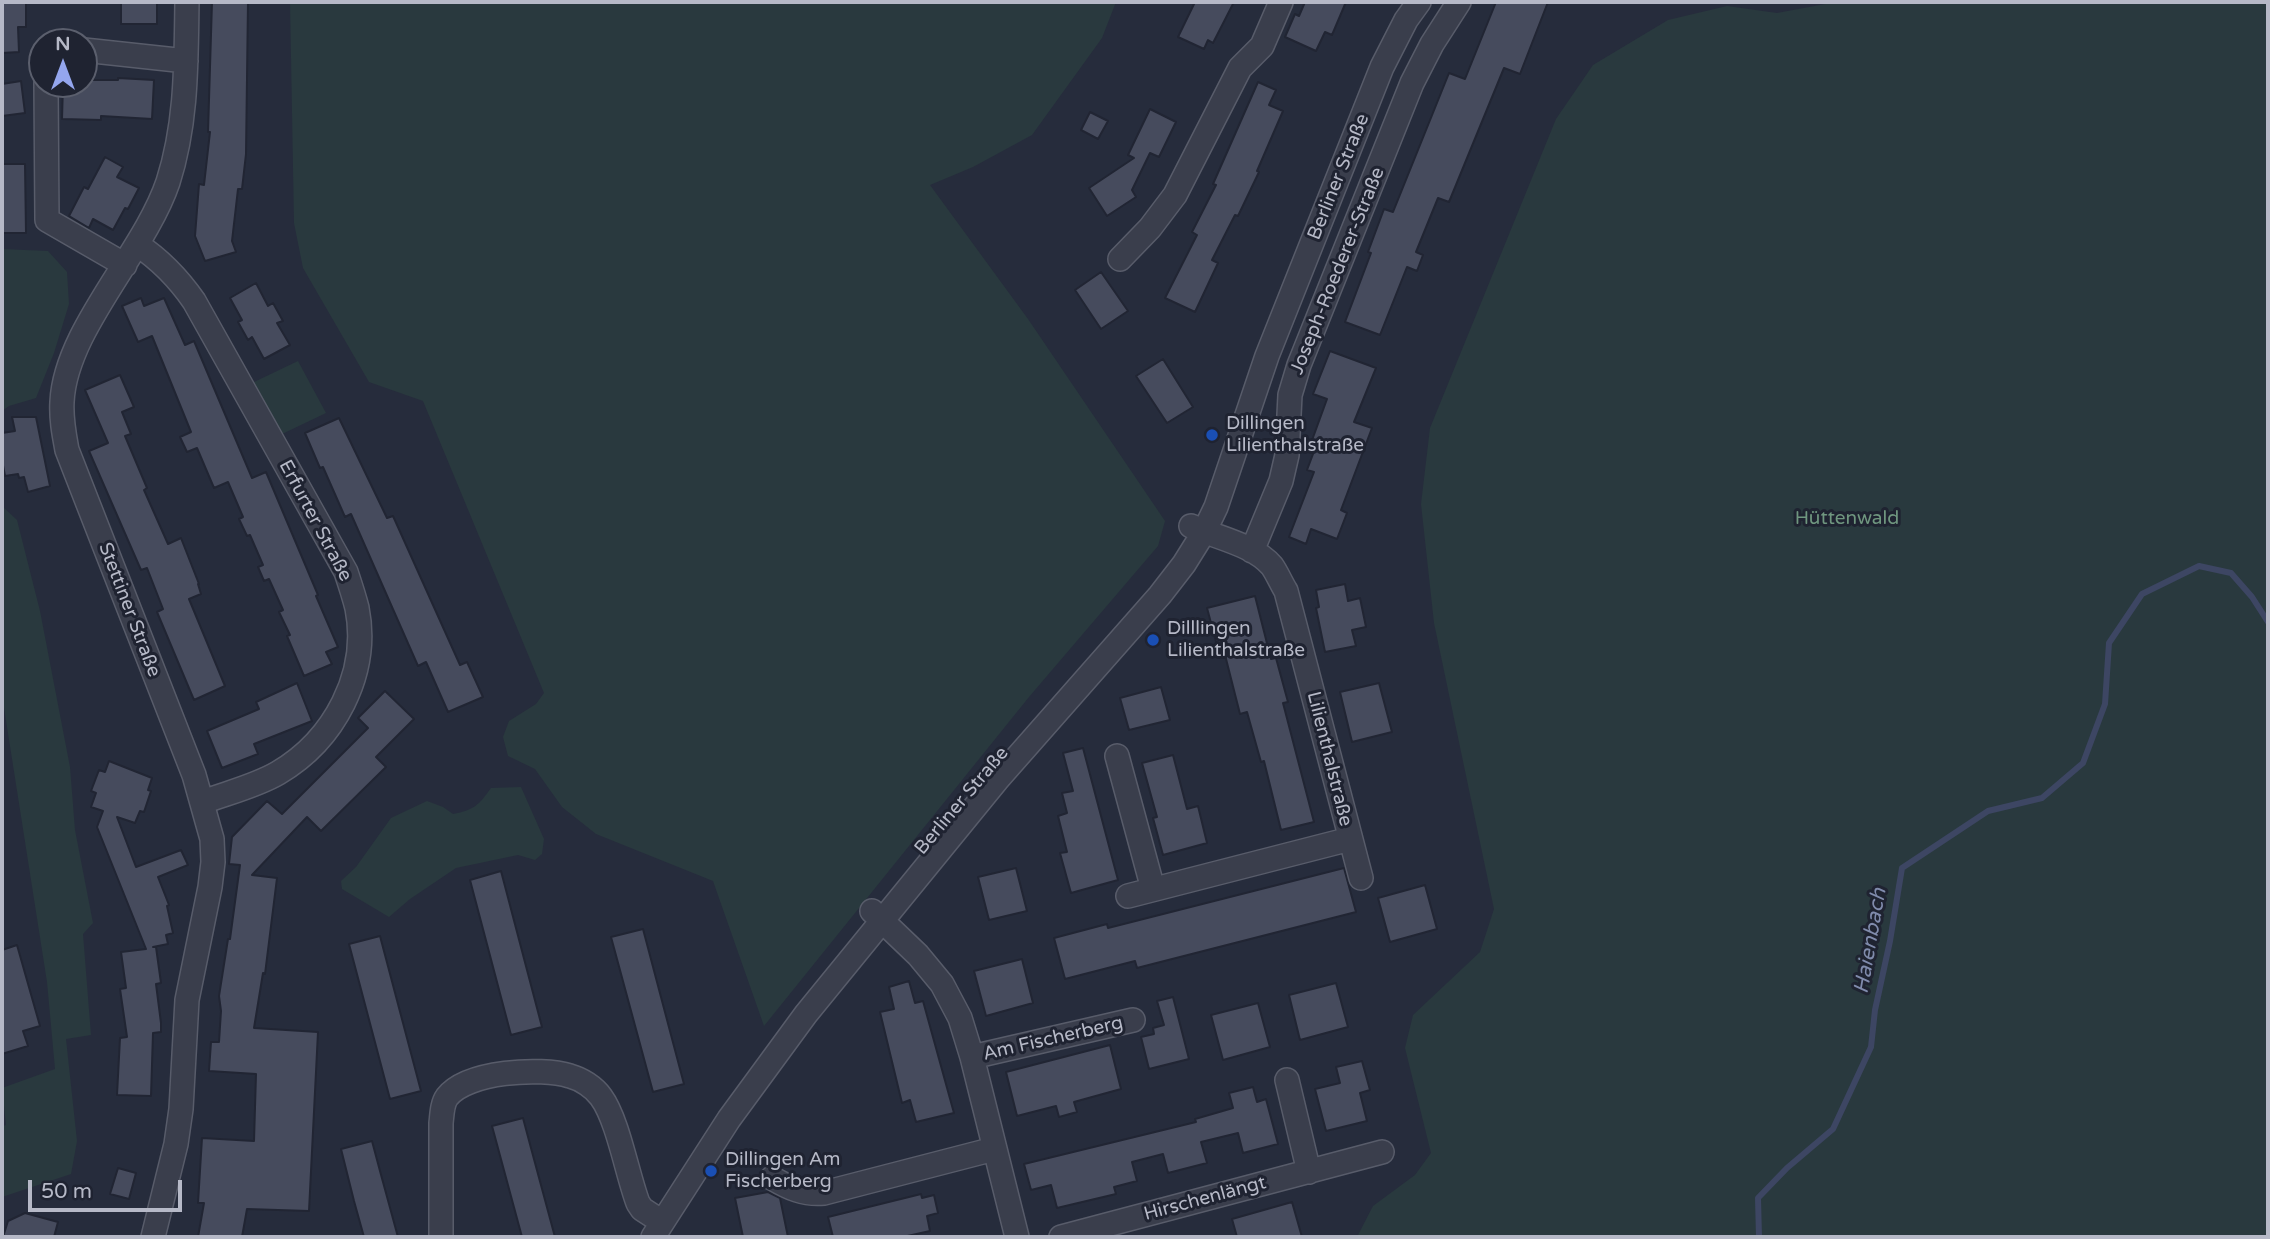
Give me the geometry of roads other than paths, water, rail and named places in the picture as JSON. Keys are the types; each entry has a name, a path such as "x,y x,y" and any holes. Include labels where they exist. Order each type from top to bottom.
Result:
{"street":[{"name":"Stettiner Straße","path":"153,1237 176,1144 187,1000 210,887 212,839 203,802 67,450 62,425 62,399 77,348 154,217 167,183 179,142 184,106 187,2"},
{"path":"1120,259 1150,228 1175,195 1240,68 1262,46 1281,2"},
{"name":"Berliner Straße","path":"636,1237 655,1225 718,1111 756,1056 877,915 986,771 1198,529 1239,415 1268,356 1382,67 1406,20 1419,2"},
{"name":"Joseph-Roederer-Straße","path":"1252,551 1281,481 1287,455 1290,395 1299,365 1412,83 1432,44 1459,2"},
{"path":"98,52 186,61"},
{"path":"46,98 47,220 125,265"},
{"name":"Erfurter Straße","path":"138,245 156,257 178,278 194,301 346,572 357,610 358,648 355,673 345,700 330,726 308,752 277,774 203,802"},
{"name":"Lilienthalstraße","path":"1198,529 1252,551 1273,567 1286,591 1361,878"},
{"path":"1117,756 1153,890"},
{"name":"Lilienthalstraße","path":"1128,896 1350,839"},
{"name":"Am Fischerberg","path":"877,915 918,954 942,985 960,1017 1017,1237"},
{"name":"Am Fischerberg","path":"972,1058 1133,1020"},
{"path":"441,1237 441,1123 447,1096 464,1085 492,1075 533,1071 573,1076 600,1096 611,1115 638,1203 655,1225"},
{"path":"1287,1080 1309,1172"},
{"path":"772,1178 791,1189 813,1194 824,1193 994,1149"},
{"name":"Hirschenlängt","path":"1060,1237 1382,1152"}],"waterway":[{"name":"Haienbach","path":"1759,1237 1758,1198 1787,1168 1833,1129 1871,1047 1875,1010 1902,868 1988,811 2042,798 2083,763 2105,704 2109,643 2142,594 2199,566 2231,573 2252,597 2268,622"}],"place":[{"name":"Dillingen Lilienthalstraße","path":"1212,435"},
{"name":"Dilllingen Lilienthalstraße","path":"1153,640"},
{"name":"Dillingen Am Fischerberg","path":"711,1171"}],"park label":[{"name":"Hüttenwald","path":"1847,519"}]}
